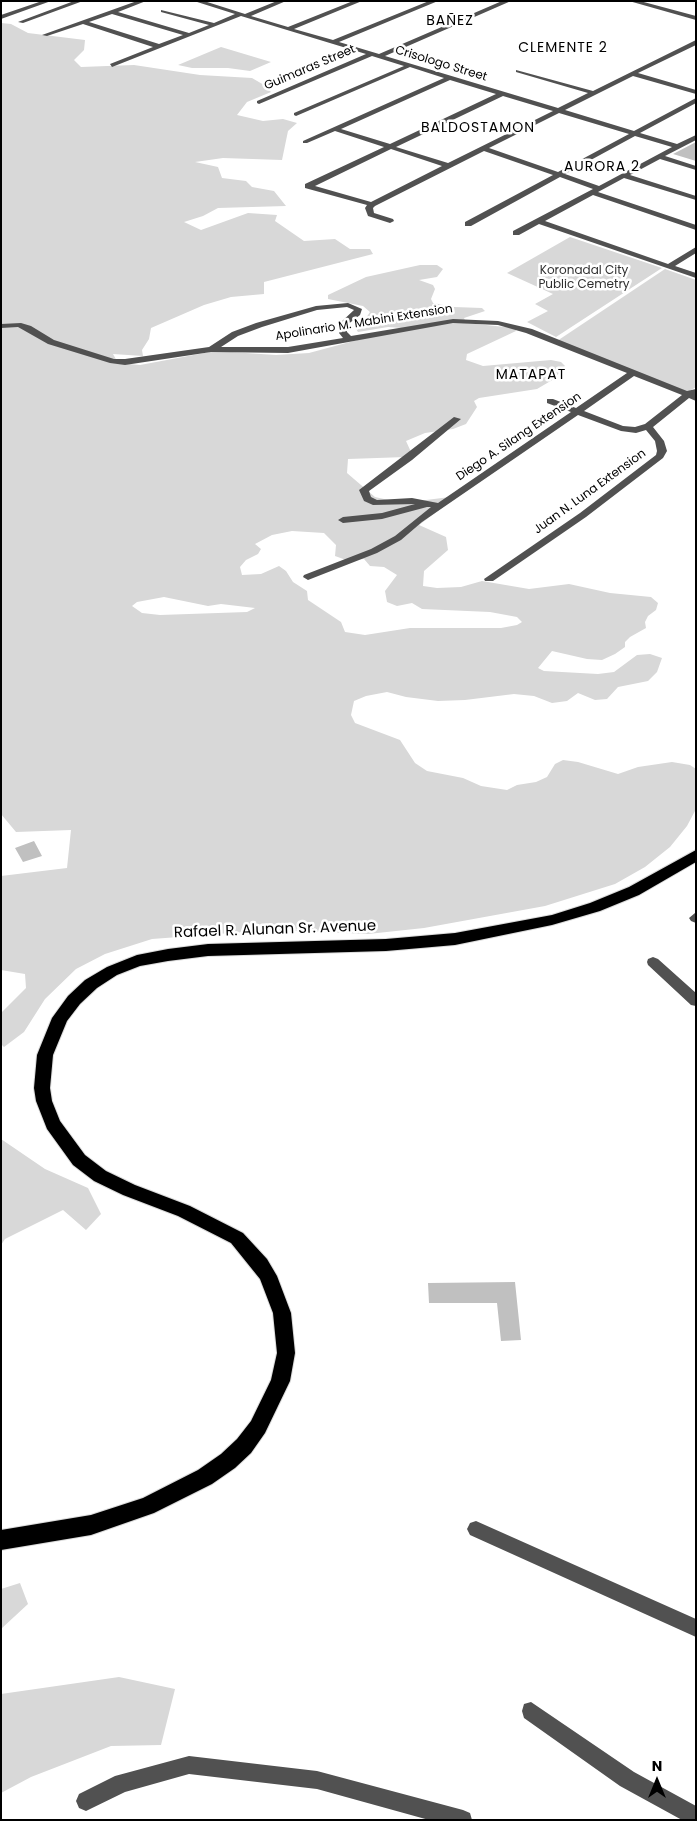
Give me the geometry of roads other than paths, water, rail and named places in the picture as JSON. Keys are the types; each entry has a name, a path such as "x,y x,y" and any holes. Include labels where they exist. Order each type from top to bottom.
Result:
{"highway":[{"name":"Rafael R. Alunan Sr. Avenue","path":"1,1540 91,1526 148,1506 205,1477 228,1461 244,1446 258,1427 280,1381 286,1353 282,1313 268,1276 261,1265 237,1238 184,1211 129,1190 100,1176 79,1160 53,1124 44,1101 44,1062 50,1038 60,1018 74,1000 91,984 112,971 137,961 168,954 208,950 368,946 455,939 552,920 595,907 634,891 696,855"}],"street":[{"path":"1,17 48,1"},
{"path":"21,22 80,1"},
{"path":"45,35 143,1"},
{"path":"112,65 212,24 283,1"},
{"path":"288,29 359,1"},
{"path":"332,43 434,1"},
{"path":"378,57 508,1"},
{"path":"632,1 696,18"},
{"name":"Crisologo Street","path":"202,2 370,55 679,147"},
{"path":"163,11 212,24"},
{"path":"112,12 187,34"},
{"path":"84,22 158,46"},
{"path":"390,221 371,214 369,208 372,204 696,42"},
{"name":"Guimaras Street","path":"259,102 370,55"},
{"path":"296,114 408,66"},
{"path":"518,71 594,93"},
{"path":"634,74 696,92"},
{"path":"306,142 449,78"},
{"path":"372,204 308,186 501,94"},
{"path":"468,224 558,173 696,100"},
{"path":"335,129 449,166"},
{"path":"516,233 541,222 696,137"},
{"path":"485,149 558,173 597,191 696,228"},
{"path":"660,157 696,168"},
{"path":"625,176 696,198"},
{"path":"541,222 696,276"},
{"path":"668,267 696,249"},
{"path":"211,349 235,334 259,325 308,310 333,306 348,305 358,309 357,313 343,324 343,333 349,339"},
{"name":"Apolinario M. Mabini Extension","path":"1,326 18,325 28,328 51,342 113,361 136,361 211,349 288,350 453,321 498,323 522,328 633,374 693,394"},
{"name":"Diego A. Silang Extension","path":"308,577 387,544 419,520 633,374"},
{"name":"Juan N. Luna Extension","path":"489,579 583,515 660,456 662,451 659,441 648,426 693,394"},
{"path":"550,401 629,430 648,426"},
{"path":"440,506 428,503 376,503 367,499 364,490 409,458 456,419"},
{"path":"343,520 382,516 428,503"},
{"path":"653,962 696,1001"},
{"path":"476,1529 696,1628"},
{"path":"531,1711 627,1779 696,1817"},
{"path":"86,1801 122,1783 188,1764 317,1780 463,1820"}],"district":[{"name":"BAÑEZ","path":"450,21"},
{"name":"CLEMENTE 2","path":"563,48"},
{"name":"BALDOSTAMON","path":"478,128"},
{"name":"AURORA 2","path":"602,167"},
{"name":"MATAPAT","path":"531,375"}],"park label":[{"name":"Koronadal City Public Cemetry","path":"584,278"}]}
